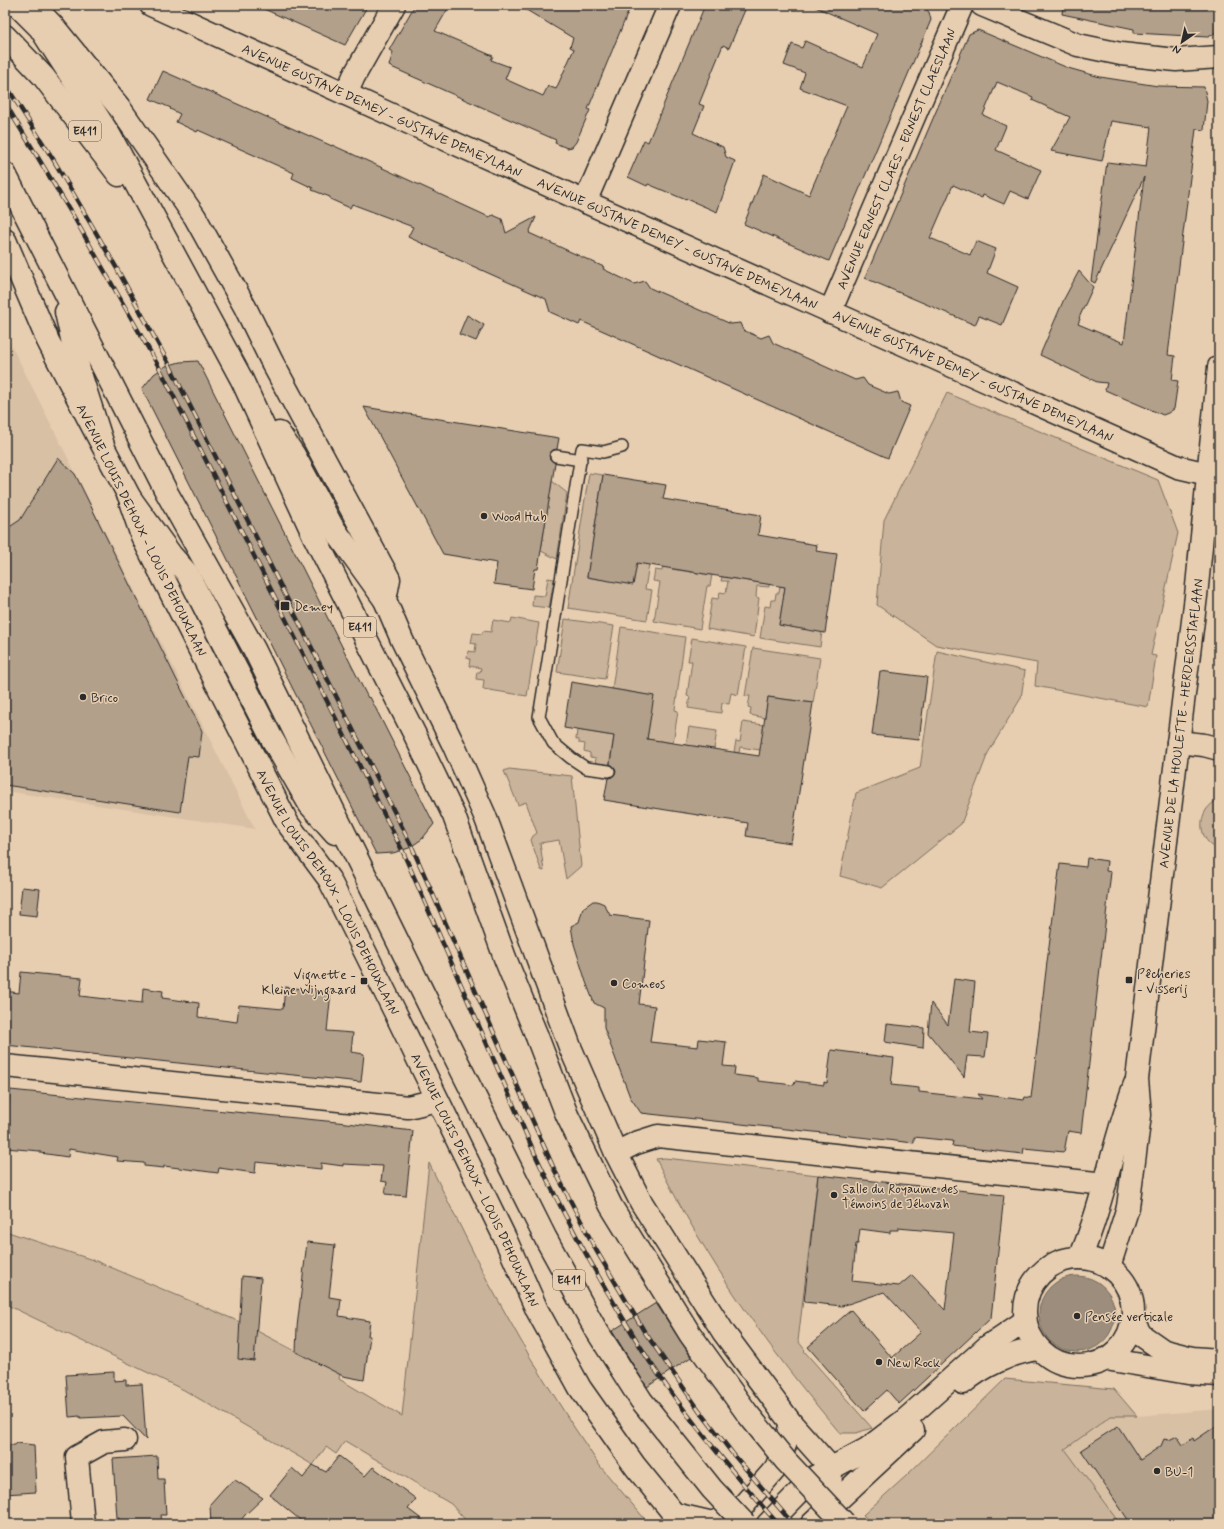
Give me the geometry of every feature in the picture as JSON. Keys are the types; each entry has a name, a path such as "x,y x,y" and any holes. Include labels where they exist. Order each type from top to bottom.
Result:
{"main road":[{"path":"17,5 40,28 110,136 161,230"},
{"path":"33,5 53,26 120,107 195,217 245,307 272,362 389,579 385,600"},
{"path":"346,94 354,76 394,5"},
{"path":"585,202 670,5"},
{"name":"AVENUE ERNEST CLAES - ERNEST CLAESLAAN","path":"830,312 962,5"},
{"path":"982,5 1078,45 1121,54 1176,60 1219,58"},
{"name":"AVENUE GUSTAVE DEMEY - GUSTAVE DEMEYLAAN","path":"159,6 346,94 830,312 1178,467 1208,474"},
{"name":"E411","path":"5,36 43,76 161,230 242,380 314,536 415,735 454,816 505,958 567,1115 611,1206 690,1334 747,1413 786,1461 845,1524"},
{"name":"E411","path":"5,174 167,493 254,650 354,855 545,1237 595,1328 641,1400 712,1489 745,1524"},
{"name":"AVENUE LOUIS DEHOUX - LOUIS DEHOUXLAAN","path":"5,240 48,341 130,498 142,536 284,817 329,878 505,1238 537,1310 580,1388 635,1466 679,1519"},
{"path":"57,278 79,370 103,445"},
{"name":"AVENUE DE LA HOULETTE - HERDERSSTAFLAAN","path":"1109,1267 1128,1207 1140,1115 1137,1079 1178,742 1196,596 1211,532 1208,474 1219,367"},
{"path":"242,380 294,455 332,526 385,600 390,610 402,640 454,746 486,816 570,1047 616,1153 641,1202 720,1327 791,1423 831,1468 830,1506"},
{"path":"130,498 171,555 187,573 271,737 310,805 354,855"},
{"path":"1178,742 1204,745 1219,749"},
{"path":"5,1066 408,1107 437,1100"},
{"name":"AVENUE DE LA HOULETTE - HERDERSSTAFLAAN","path":"1080,1258 1100,1204 1124,1111 1137,1079"},
{"path":"616,1153 636,1143 658,1136 1104,1184"},
{"path":"1080,1258 1095,1260 1109,1267 1120,1277 1128,1290 1132,1305 1132,1320 1129,1332 1124,1342 1106,1359 1089,1365 1071,1366 1054,1360 1039,1349 1030,1336 1025,1321 1025,1305 1029,1290 1038,1276 1050,1266 1064,1260 1080,1258"},
{"path":"1132,1320 1141,1336 1164,1351 1192,1358 1219,1360"},
{"path":"768,1524 813,1478 867,1449 905,1420 988,1346 1025,1321"},
{"path":"812,1524 967,1380 986,1368 1025,1350 1039,1349"},
{"path":"1106,1359 1188,1373 1219,1375"},
{"path":"679,1519 713,1523 742,1507 776,1468 785,1445 791,1423"},
{"path":"83,1524 77,1457 104,1442 125,1440"}],"lane":[{"path":"609,771 586,768 571,758 553,744 539,717 582,448 603,452 622,447"},
{"path":"556,456 581,460"}],"shaded area":[{"path":"5,333 75,472 255,829 5,791"},
{"path":"947,393 1158,480 1178,533 1151,655 1156,656 1148,707 1035,686 1037,663 936,645 877,605 884,520"},
{"path":"589,473 603,475 587,577 633,584 640,542 649,564 645,589 652,590 647,620 568,608"},
{"path":"552,481 567,493 557,559 541,551"},
{"path":"664,557 671,569 712,575 710,586 707,586 700,629 654,621 660,582 653,581 655,570 662,571"},
{"path":"722,577 769,584 769,587 757,586 756,597 759,598 754,637 707,629 712,598 718,599 720,592 726,593 728,581 721,581"},
{"path":"548,578 554,579 549,608 532,606 533,595 545,596"},
{"path":"780,586 785,587 779,625 822,632 820,647 760,638 765,606 770,607 771,600 775,600 776,593 779,593"},
{"path":"512,618 539,623 527,696 483,689 484,680 476,679 477,672 480,672 481,668 469,666 470,659 467,658 468,651 475,652 476,644 471,643 473,633 482,634 483,631 491,632 493,620 511,623"},
{"path":"565,619 614,626 605,679 557,672"},
{"path":"621,627 685,637 675,710 678,711 673,743 647,739 653,696 612,689"},
{"path":"692,638 746,647 738,695 731,693 729,704 722,703 721,713 688,708 690,697 687,696 692,661 688,661"},
{"path":"753,648 820,658 813,703 768,697 765,718 750,715 751,708 748,707 750,696 745,696"},
{"path":"937,651 1025,671 1021,698 988,753 961,824 882,888 840,876 856,793 920,768"},
{"path":"743,722 764,725 760,750 740,747 739,753 734,752 736,741 740,742"},
{"path":"689,727 717,731 714,749 686,745"},
{"path":"577,730 614,736 609,766 595,764 596,758 590,757 590,753 584,751 585,744 579,743 579,740 576,739"},
{"path":"509,769 572,776 581,866 566,879 559,840 540,843 544,871 541,870 531,840 537,833 526,802 518,805 504,771"},
{"path":"1219,800 1219,849 1211,845 1206,840 1202,825 1206,810 1211,804"},
{"path":"665,1158 818,1175 798,1341 805,1350 804,1351 872,1428 856,1433 840,1433 788,1369 739,1302 695,1232 656,1159"},
{"path":"429,1163 488,1282 530,1357 600,1466 649,1524 469,1524 451,1504 345,1441 336,1454 326,1447 313,1465 184,1390 5,1304 5,1231 96,1261 240,1322 322,1365 341,1367 339,1379 402,1416"},
{"path":"1077,1276 1091,1279 1104,1287 1112,1300 1115,1314 1112,1328 1104,1341 1091,1349 1077,1352 1063,1349 1050,1341 1042,1328 1039,1314 1042,1300 1050,1287 1063,1279"},
{"path":"1005,1379 1114,1389 1137,1416 1111,1416 1065,1449 1120,1524 873,1524 863,1515 906,1476"},
{"name":"BU-1","path":"1219,1409 1219,1524 1120,1524 1065,1449 1111,1416 1137,1416"}],"building":[{"path":"255,5 368,5 345,45"},
{"path":"415,5 450,5 435,31 493,56 491,60 510,67 505,79 543,96 548,86 556,89 574,49 570,47 573,38 518,5 631,5 576,142 572,147 567,148 555,143 556,140 389,66 393,52 389,50"},
{"path":"705,5 747,5 729,48 723,45 699,104 704,106 693,133 723,147 726,157 735,161 717,212 648,184 647,186 628,177 644,140 648,142"},
{"path":"811,5 921,5 929,12 931,20 829,261 744,224 764,174 809,195 847,106 800,88 805,73 784,65 792,44 802,48 805,41 863,67 877,34"},
{"path":"1063,5 1219,5 1219,14 1216,31 1208,37 1134,33 1134,29 1062,14"},
{"path":"978,30 1068,68 1100,77 1158,86 1204,87 1207,101 1204,130 1196,129 1168,355 1175,356 1172,380 1178,381 1174,409 1168,413 1163,415 1105,390 1107,383 1097,382 1040,355 1064,299 1079,271 1093,287 1079,318 1078,324 1124,343 1144,177 1095,283 1091,281 1107,162 1146,167 1151,127 1111,121 1102,161 1051,151 1070,117 1032,100 1033,97 997,82 983,115 1006,126 996,150 1041,170 1028,199 1010,191 1004,204 983,195 982,198 953,185 930,238 970,255 976,241 996,249 987,273 1018,287 1002,325 979,316 975,325 865,278 969,34"},
{"path":"163,71 350,153 489,217 493,215 502,219 506,233 536,217 529,233 604,267 603,269 634,284 645,281 650,288 731,324 740,323 743,330 761,338 769,335 773,343 855,380 863,378 868,385 889,394 898,392 901,402 910,406 888,458 581,321 579,325 550,312 546,299 408,237 413,227 352,204 350,208 330,199 330,197 312,190 313,188 292,178 294,173 198,130 197,132 176,122 180,114 170,109 171,108 150,99"},
{"path":"467,315 484,325 476,341 459,334"},
{"path":"198,361 368,698 370,697 434,824 422,839 409,848 393,853 376,854 142,389 154,374 166,366 180,362"},
{"name":"Wood Hub","path":"364,407 559,438 557,449 553,450 549,455 550,459 555,463 538,569 535,569 532,589 494,584 497,563 443,554"},
{"name":"Brico","path":"58,458 75,474 202,731 199,757 188,756 180,812 5,785 5,530 20,520"},
{"path":"603,475 666,485 663,499 761,515 758,535 817,545 816,551 837,554 825,633 779,625 785,587 637,563 633,585 587,577"},
{"path":"880,671 927,677 919,740 872,735"},
{"path":"571,682 654,696 647,739 759,756 768,697 813,703 791,843 746,836 748,823 604,800 608,778 612,777 616,772 615,768 610,764 614,736 564,728"},
{"path":"1087,858 1107,861 1106,871 1111,872 1081,1133 1068,1131 1064,1152 1024,1148 1023,1154 952,1146 953,1141 914,1137 914,1143 641,1113 630,1097 604,1028 604,1008 594,1003 586,982 574,944 571,926 579,922 583,908 593,901 604,904 610,915 649,920 639,1004 655,1006 650,1042 698,1047 699,1039 726,1042 723,1066 735,1067 734,1075 758,1078 758,1081 794,1085 795,1081 824,1085 824,1082 827,1083 831,1050 894,1058 891,1085 919,1088 919,1092 982,1099 978,1094 1024,1100 1025,1097 1031,1098 1060,864 1086,867"},
{"path":"22,887 40,889 37,916 19,914"},
{"path":"21,972 82,978 80,996 142,1003 143,988 163,991 162,998 199,1003 198,1017 237,1022 239,1005 283,1009 285,987 331,992 327,1031 353,1033 351,1052 364,1054 361,1082 5,1045 5,991 19,993"},
{"path":"954,979 975,982 970,1032 988,1034 985,1057 967,1056 964,1077 928,1033 931,1003 948,1025"},
{"path":"887,1024 924,1028 923,1048 885,1042"},
{"path":"10,1090 347,1123 413,1131 406,1196 385,1194 387,1182 381,1181 383,1166 343,1164 343,1166 321,1163 321,1169 256,1162 255,1173 219,1168 218,1173 164,1166 164,1168 144,1166 144,1163 117,1161 118,1157 69,1149 68,1157 40,1153 40,1151 5,1148"},
{"path":"818,1175 1004,1195 991,1318 899,1404 887,1390 864,1411 808,1347 851,1310 892,1358 921,1332 884,1292 842,1306 804,1302","holes":["898,1228 954,1233 945,1310 912,1275 899,1286 852,1281 856,1244 858,1244 860,1229 890,1233 890,1230 898,1230"]},
{"path":"307,1242 335,1245 329,1297 341,1299 339,1316 370,1321 368,1336 370,1336 364,1380 343,1376 296,1352 297,1327"},
{"path":"242,1276 261,1278 254,1361 238,1359"},
{"path":"656,1303 691,1357 647,1387 612,1331"},
{"path":"114,1372 114,1381 126,1380 126,1385 142,1384 146,1440 123,1416 80,1418 80,1416 69,1417 66,1375"},
{"name":"BU-1","path":"1219,1424 1219,1524 1131,1524 1081,1450 1118,1426 1140,1460 1161,1446 1164,1439 1169,1440 1177,1436 1183,1445 1193,1438 1194,1441"},
{"path":"17,1443 34,1445 36,1492 5,1494 5,1445 15,1445"},
{"path":"157,1456 158,1479 164,1479 166,1515 161,1515 162,1524 120,1524 119,1518 117,1518 113,1459"},
{"path":"339,1456 365,1476 373,1467 416,1499 408,1509 428,1524 305,1524 270,1495 292,1468 303,1478 313,1465 326,1472"},
{"path":"235,1480 263,1498 238,1524 211,1524 210,1504 226,1486"}],"railway":[{"path":"5,84 53,159 116,267 169,364 412,847 554,1169 596,1250 644,1331 699,1410 733,1454 793,1524"},
{"path":"5,103 75,219 160,369 403,852 534,1152 574,1233 650,1362 711,1445 778,1524"}],"place":[{"name":"Wood Hub","path":"484,516"},
{"name":"Demey","path":"285,606"},
{"name":"Brico","path":"83,697"},
{"name":"Pêcheries - Visserij","path":"1129,980"},
{"name":"Vignette - Kleine Wijngaard","path":"364,981"},
{"name":"Comeos","path":"614,983"},
{"name":"Salle du Royaume des Témoins de Jéhovah","path":"834,1195"},
{"name":"Pensée verticale","path":"1077,1316"},
{"name":"New Rock","path":"879,1362"},
{"name":"BU-1","path":"1157,1471"}]}
